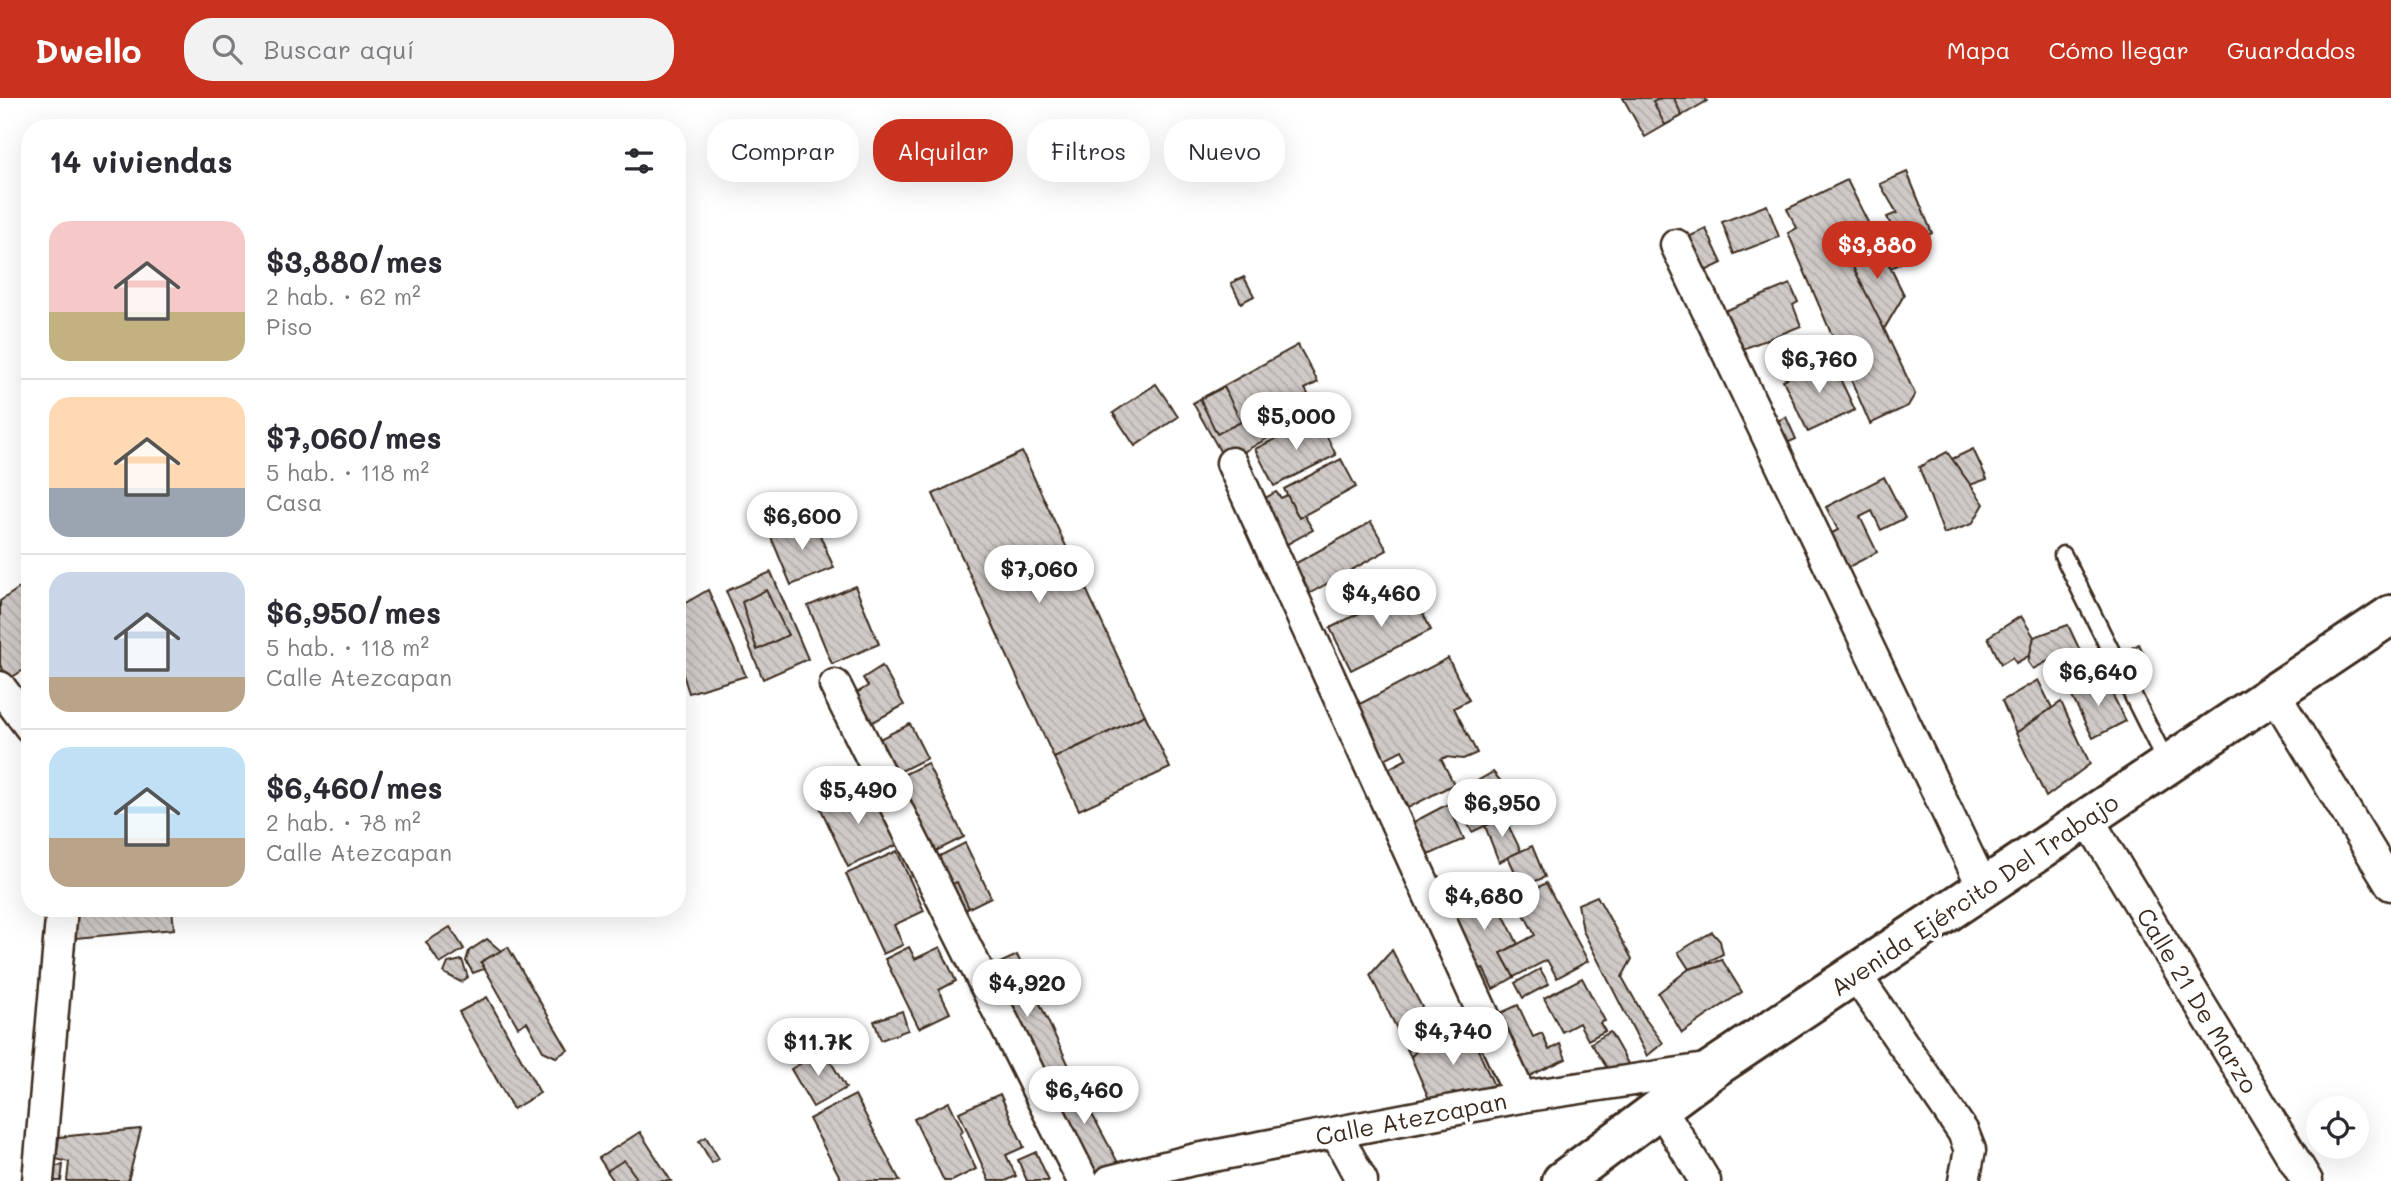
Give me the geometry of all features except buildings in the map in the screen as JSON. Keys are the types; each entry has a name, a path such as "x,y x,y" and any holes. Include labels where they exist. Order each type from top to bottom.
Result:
{"main road":[{"name":"Avenida Ejército Del Trabajo","path":"1562,1181 1714,1068 2391,615"}],"street":[{"path":"1676,245 1983,887"},
{"path":"1233,463 1521,1097"},
{"path":"835,685 1083,1181"},
{"path":"0,687 21,715"},
{"path":"2275,695 2391,885"},
{"name":"Calle 21 De Marzo","path":"2088,819 2308,1181"},
{"path":"38,1181 61,917"},
{"path":"1855,974 1963,1132 1970,1150 1964,1181"},
{"name":"Calle Atezcapan","path":"1110,1181 1192,1160 1521,1097 1714,1068"},
{"path":"1660,1107 1705,1181"},
{"path":"1336,1133 1362,1181"}],"lane":[{"path":"2063,555 2168,766"}]}
